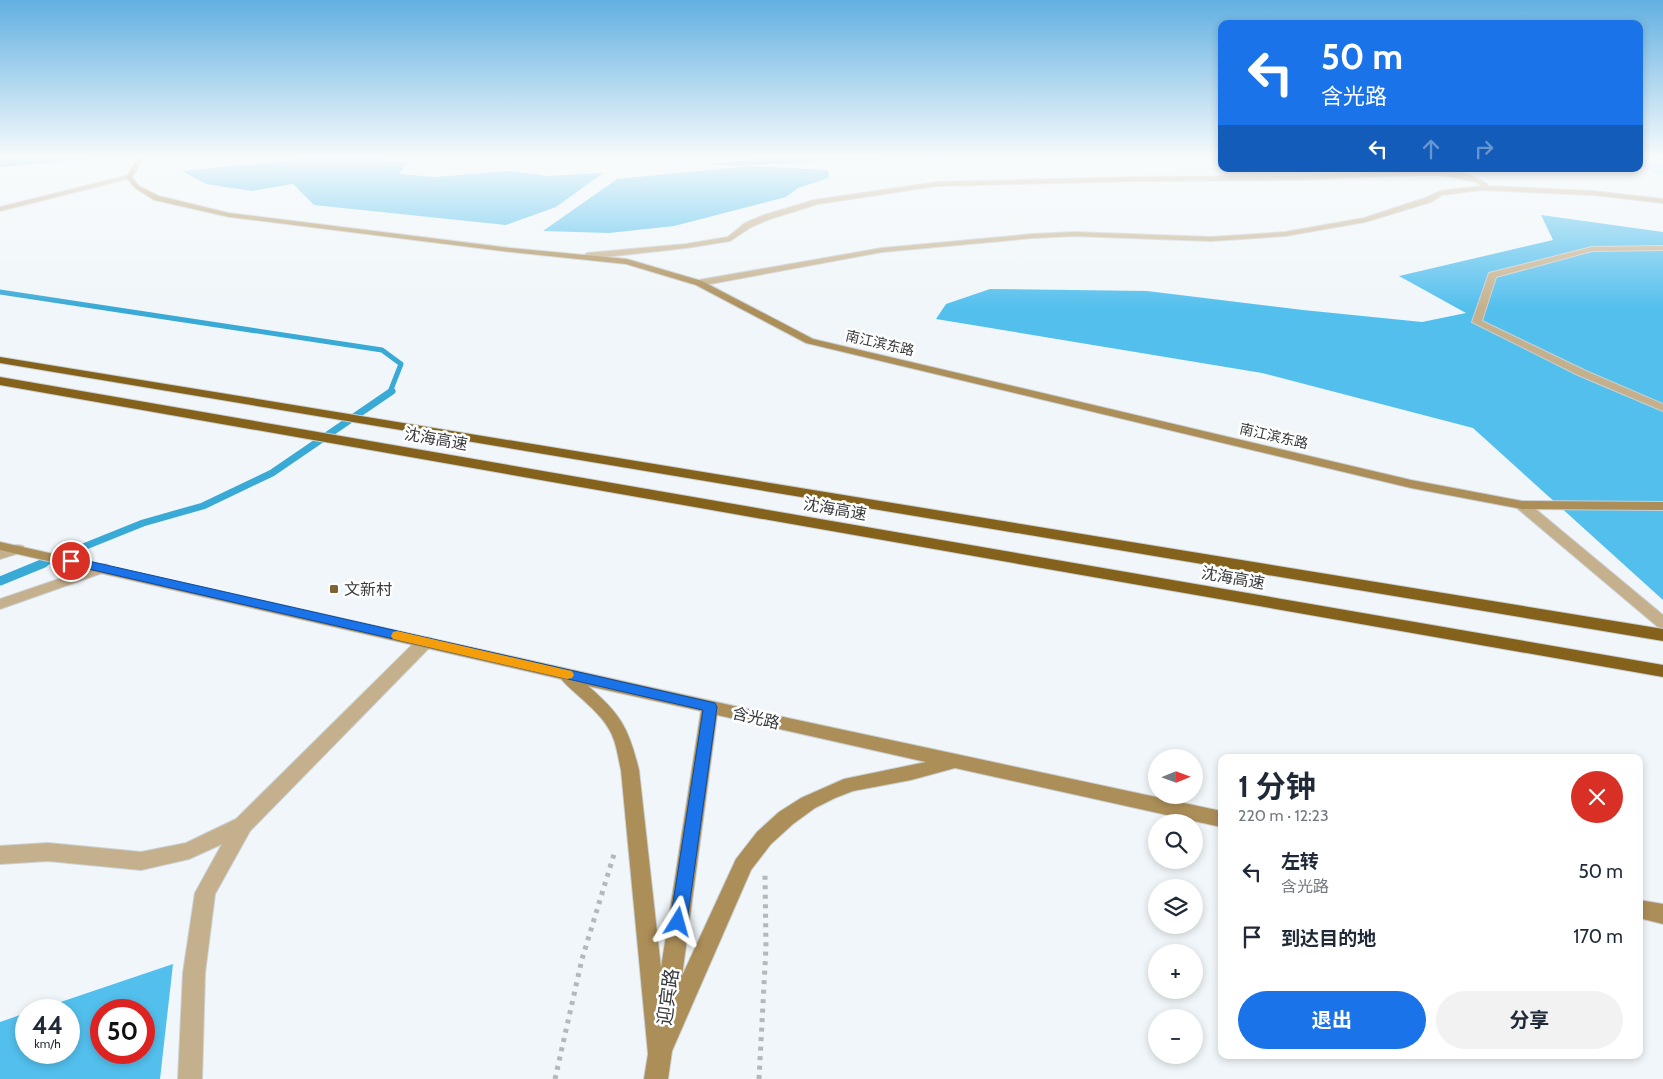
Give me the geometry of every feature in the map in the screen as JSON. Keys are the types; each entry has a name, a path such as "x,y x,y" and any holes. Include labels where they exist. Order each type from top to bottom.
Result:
{"highway":[{"name":"沈海高速","path":"0,360 1663,635"},
{"name":"沈海高速","path":"0,381 1663,671"}],"main road":[{"name":"南江滨东路","path":"201,208 229,215 511,250 587,256 627,262 699,283 810,341 1411,484 1522,505 1663,506"},
{"name":"含光路","path":"0,546 710,707 1218,818"},
{"path":"566,674 611,717 620,733 625,749 630,770 660,1053"},
{"name":"迎宾路","path":"656,1079 710,707"},
{"path":"660,1053 743,864 764,838 786,818 828,793 851,784 911,773 955,761"},
{"path":"1643,910 1663,914"}],"street":[{"path":"587,256 686,246 730,239 748,225 796,208"},
{"path":"699,283 882,250 1074,234 1212,239 1286,234 1365,220 1402,208"},
{"path":"1663,248 1592,249 1492,275 1477,322 1582,373 1663,408"},
{"path":"1522,505 1663,622"},
{"path":"0,556 22,550"},
{"path":"0,604 103,568"},
{"path":"190,1079 194,973 205,893 242,825 425,642"},
{"path":"0,855 48,852 141,861 188,851 242,825"}],"path":[{"path":"759,1079 766,947 764,838"},
{"path":"555,1079 582,959 616,848"}],"shaded area":[{"path":"346,208 552,208 506,225"},
{"path":"575,208 742,208 674,226 609,233 543,231"},
{"path":"1541,215 1663,232 1663,600 1473,428 1262,373 936,319 946,304 990,289 1147,291 1422,322 1466,313 1399,276 1553,240"},
{"path":"173,964 160,1079 0,1079 0,1022 15,1017 15,1064 80,1064 80,999 70,999"}],"waterway":[{"path":"0,292 382,350 401,364 390,392"},
{"path":"41,564 143,523 203,506 272,473 392,391"},
{"path":"0,581 44,563"}],"slow traffic":[{"path":"397,636 567,675"}],"place":[{"name":"文新村","path":"334,589"}],"route":[{"path":"71,561 710,707 678,922"}]}
